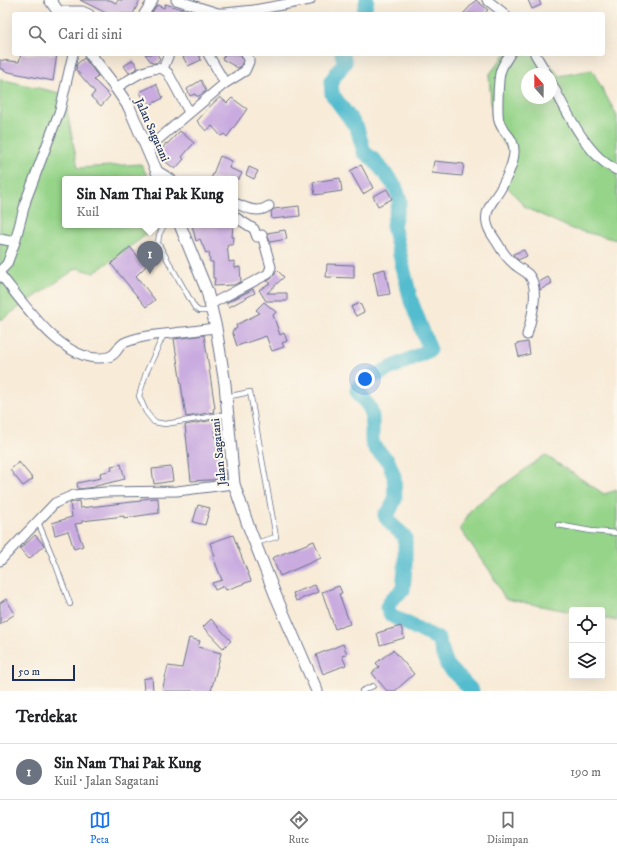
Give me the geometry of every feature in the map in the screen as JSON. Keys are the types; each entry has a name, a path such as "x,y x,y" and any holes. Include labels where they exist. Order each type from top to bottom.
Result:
{"street":[{"path":"50,0 59,12 84,12"},
{"path":"145,12 152,0"},
{"path":"176,0 212,12"},
{"path":"236,12 310,0"},
{"path":"487,0 502,12"},
{"path":"187,12 190,5"},
{"path":"74,56 60,110 26,200 15,242 7,264 0,272 34,316 59,343 75,353 87,357 109,357 116,354 120,345 126,342 164,334 216,328"},
{"name":"Jalan Sagatani","path":"93,56 129,107 148,148 158,175"},
{"path":"163,69 168,56"},
{"path":"209,56 225,82"},
{"path":"148,148 225,82 245,71 249,62 247,56"},
{"path":"509,56 500,71 498,114 500,124 512,141 514,156 510,170 487,212 486,219 490,232 504,253 513,263 527,273 534,287 534,304 527,335"},
{"path":"536,56 543,68"},
{"path":"116,88 153,69 163,69 172,79 189,112"},
{"path":"557,92 589,148 604,163 617,170"},
{"path":"238,204 250,209 259,210 264,210 269,206"},
{"path":"212,307 268,274 270,271 271,267 262,235 257,237 254,229 238,219"},
{"name":"Jalan Sagatani","path":"181,228 208,291 212,307 226,397 234,484 255,544 275,594 317,691"},
{"path":"0,239 15,242"},
{"path":"0,561 55,503 74,495 104,492 177,491 234,484"}],"lane":[{"path":"162,228 158,235 158,243 192,302 199,311 212,307"},
{"path":"164,334 146,373 139,396 146,412 154,422 166,424 228,414"},
{"path":"226,397 250,392 276,537 255,544"},
{"path":"38,522 42,536 56,565 70,604"},
{"path":"558,525 591,531 617,533"},
{"path":"362,691 373,686"}],"green space":[{"path":"503,56 544,56 553,68 521,68 521,104 557,104 557,73 559,76 592,70 617,116 617,240 572,229 526,208 504,183 510,152 493,127 489,75"},
{"path":"0,79 64,94 78,168 141,164 147,176 62,176 62,228 156,228 94,273 77,268 1,320"},
{"path":"545,455 604,494 617,490 617,621 605,619 605,607 569,607 569,611 505,599 490,571 460,529 472,508"}],"building":[{"path":"80,0 110,0 116,3 118,0 140,0 134,12 104,12"},
{"path":"476,0 488,10 486,12 465,12"},
{"path":"528,0 539,0 541,5 532,9"},
{"path":"165,4 192,12 152,12 157,5 164,8"},
{"path":"20,56 57,56 53,81 0,69 0,60 19,62"},
{"path":"147,56 158,56 160,59 156,63 152,63"},
{"path":"200,56 201,60 188,66 183,57"},
{"path":"224,56 241,56 243,61 238,68 222,59"},
{"path":"84,58 98,76 94,80 110,96 101,106 91,97 95,92 76,70 77,64"},
{"path":"133,60 138,68 129,73 124,66"},
{"path":"201,80 206,91 199,96 196,96 195,94 190,96 187,89"},
{"path":"156,84 163,98 150,105 148,100 145,102 140,92"},
{"path":"220,97 227,103 232,98 247,109 227,137 224,134 221,136 212,126 206,131 197,121"},
{"path":"180,131 194,143 182,157 184,159 175,169 158,156 166,143 167,144"},
{"path":"220,156 232,161 229,168 242,173 239,179 238,176 212,176"},
{"path":"434,161 464,164 462,176 432,173"},
{"path":"361,165 373,188 363,194 350,171"},
{"path":"249,167 258,171 254,179 246,175"},
{"path":"340,178 342,191 315,195 313,182"},
{"path":"387,189 392,199 378,206 373,196"},
{"path":"299,206 300,216 272,219 271,212 274,209"},
{"path":"193,228 233,228 233,245 227,245 229,262 235,261 235,268 240,267 241,282 233,285 214,286 215,278 213,278 213,262 210,262 209,252 206,253 200,239 196,241"},
{"path":"285,230 287,239 270,242 267,233"},
{"path":"130,247 146,266 136,276 155,300 146,307 111,264"},
{"path":"524,250 527,256 518,260 513,254"},
{"path":"327,264 354,265 354,278 326,277"},
{"path":"385,269 390,294 378,296 373,272"},
{"path":"277,270 284,277 267,293 287,293 287,301 266,301 259,290 270,283 267,281 271,279"},
{"path":"548,277 552,283 540,290 539,282"},
{"path":"253,289 255,293 229,307 226,303"},
{"path":"264,302 276,312 273,315 280,335 284,333 287,341 282,343 284,347 272,351 266,336 237,346 232,331 237,328 236,325 260,313 256,310"},
{"path":"360,303 364,312 356,316 351,307"},
{"path":"204,335 215,408 213,409 214,412 186,417 174,339"},
{"path":"528,342 530,354 519,357 516,344"},
{"path":"214,420 219,469 225,469 226,479 191,481 185,425"},
{"path":"19,462 33,479 23,486 10,470"},
{"path":"121,464 125,479 95,487 78,489 77,483 101,478 100,473 112,470 111,466"},
{"path":"171,467 173,481 154,484 152,469"},
{"path":"158,498 159,513 124,518 124,516 82,521 82,523 75,524 83,546 74,549 68,531 55,535 52,523 72,517 70,503 79,501 80,508"},
{"path":"198,505 210,508 205,525 193,522"},
{"path":"35,535 44,545 29,559 20,549"},
{"path":"233,535 251,581 226,590 224,586 215,590 212,583 222,580 213,557 215,556 210,543"},
{"path":"314,541 321,558 280,576 272,558"},
{"path":"315,585 318,592 296,601 293,593"},
{"path":"339,586 342,593 339,594 350,624 335,629 322,592"},
{"path":"6,599 15,614 0,624 0,603"},
{"path":"211,619 231,641 223,648 203,627"},
{"path":"401,626 404,638 380,645 377,633"},
{"path":"189,638 200,641 198,647 221,653 211,691 162,691 168,666 182,668"},
{"path":"343,644 347,654 342,656 346,665 323,674 316,655"},
{"path":"393,650 414,674 395,691 387,691 372,673 379,667 376,663"},
{"path":"152,677 153,691 144,691 143,679"}],"waterway":[{"path":"364,12 367,0"},
{"path":"343,56 345,62 331,81 332,94 357,128 364,152 374,160 395,186 400,200 393,225 411,301 430,350 369,378 358,387 357,391 370,408 372,416 372,442 375,448 388,461 394,476 395,499 390,510 385,515 391,524 405,537 403,590 392,599 387,607 391,615 438,639 447,665 472,691"}],"place":[{"name":"Sin Nam Thai Pak Kung","path":"150,274"}]}
